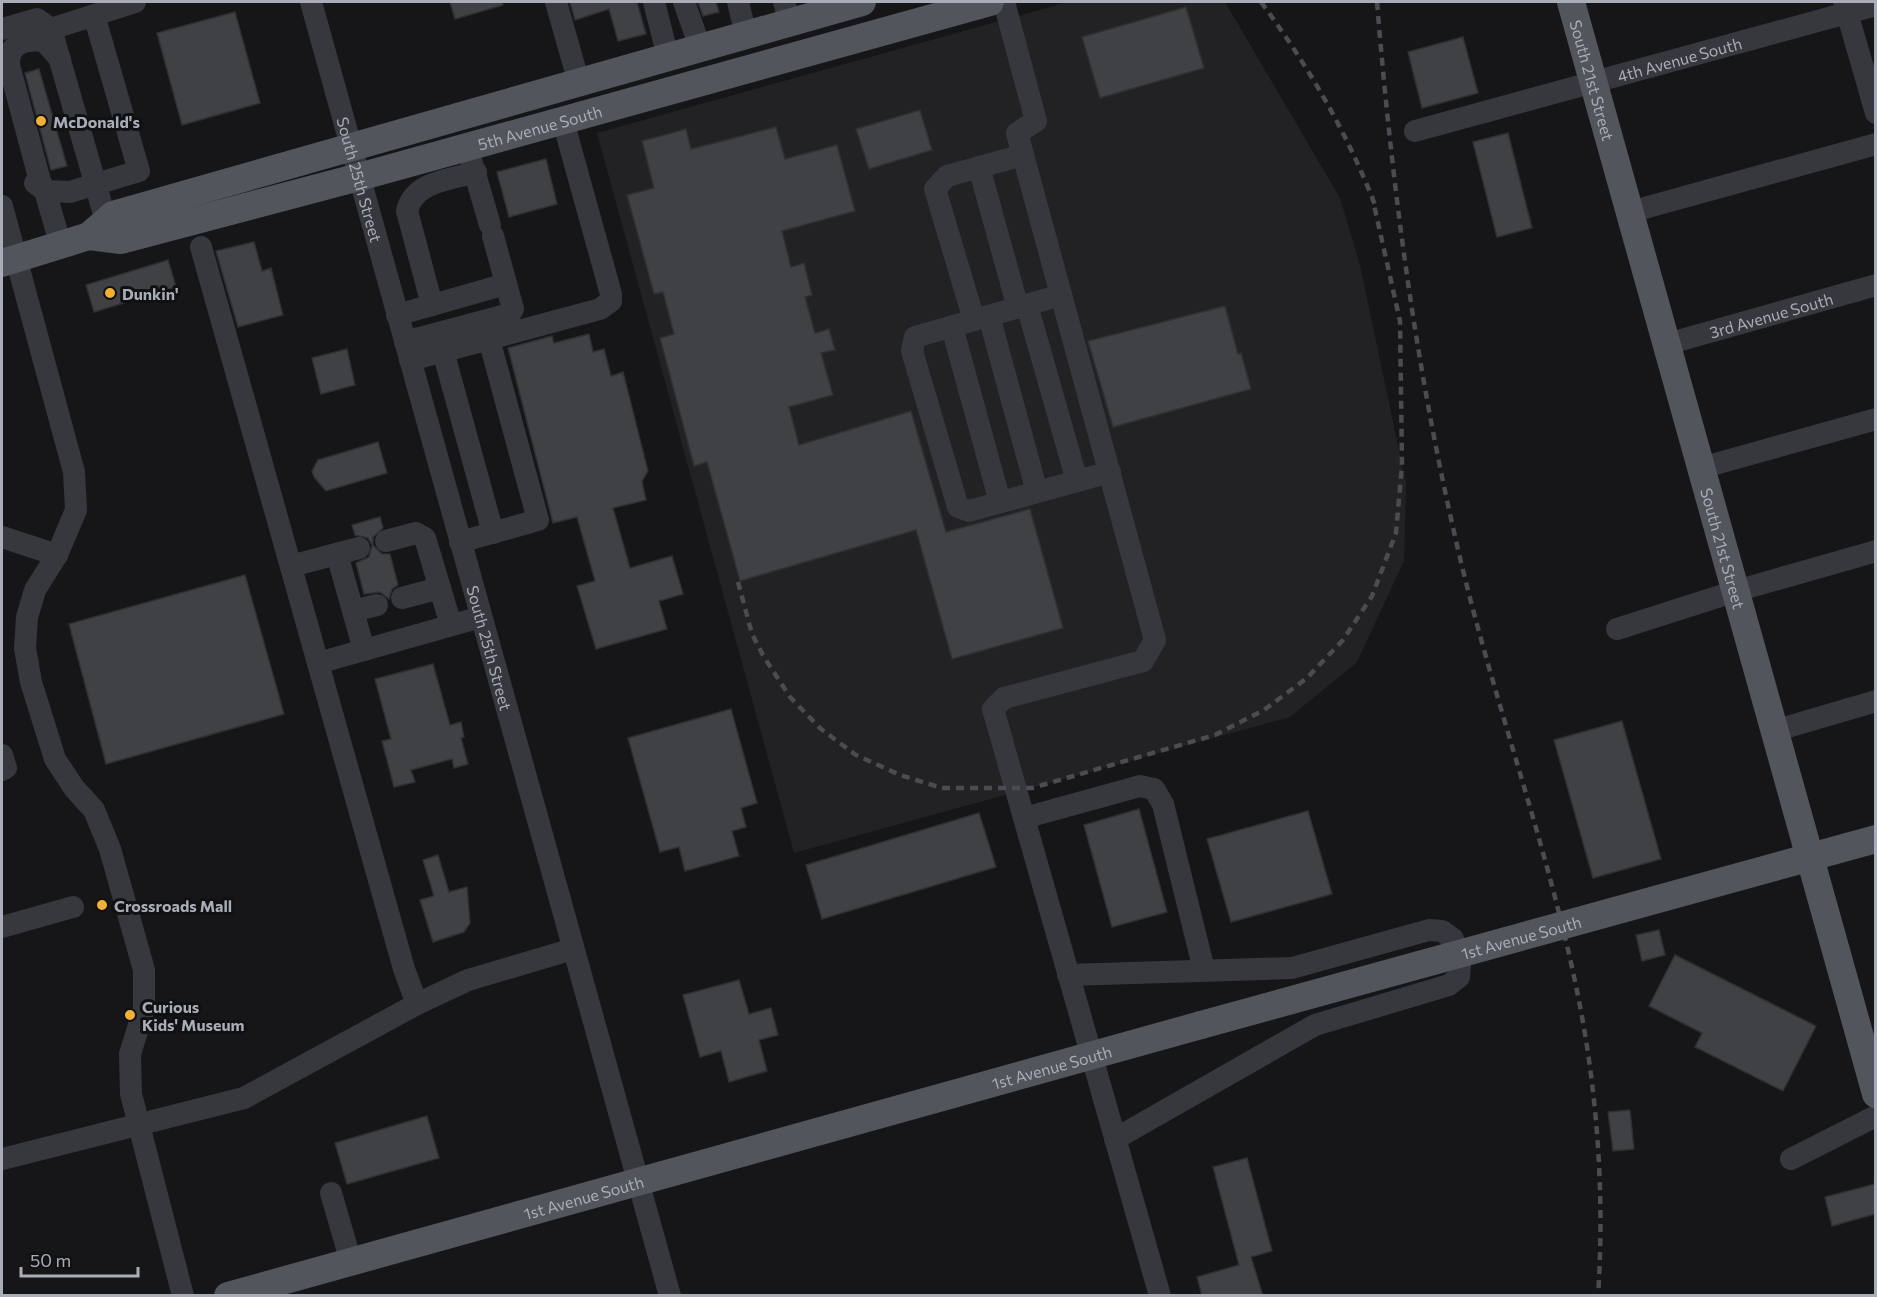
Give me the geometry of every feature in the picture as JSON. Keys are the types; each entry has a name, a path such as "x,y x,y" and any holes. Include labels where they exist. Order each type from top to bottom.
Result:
{"main road":[{"name":"5th Avenue South","path":"9,261 61,246 98,229 113,215 351,145 746,35 787,12 862,2"},
{"name":"5th Avenue South","path":"98,229 121,240 359,177 471,160 563,120 990,2"},
{"name":"South 21st Street","path":"1571,2 1875,1094"},
{"name":"1st Avenue South","path":"228,1296 1875,839"}],"street":[{"path":"61,246 45,191 33,181 5,61 9,39 20,29 36,25 51,29 135,2"},
{"name":"South 25th Street","path":"311,2 670,1296"},
{"path":"556,2 579,83"},
{"path":"654,2 668,57"},
{"path":"684,2 700,47"},
{"path":"738,2 746,35"},
{"path":"1004,2 1036,121 1017,133 1155,640 1143,661 1004,698 993,708 1160,1296"},
{"name":"4th Avenue South","path":"1415,132 1594,82 1846,7 1875,4"},
{"path":"1846,7 1875,113"},
{"path":"45,191 70,192 139,171 94,15"},
{"path":"2,29 37,19 51,29 95,185 98,229"},
{"path":"5,61 14,45 29,40 44,41 60,59"},
{"path":"407,351 443,351 600,309 611,301 563,120"},
{"path":"1630,212 1875,144"},
{"path":"1023,155 947,176 935,189 971,321 1037,492"},
{"path":"407,351 510,314 513,309 471,160 421,188 410,199 407,211 432,305"},
{"path":"979,167 1077,481"},
{"path":"2,206 9,261 74,472 76,510 57,555 36,590 27,617 25,648 31,682 55,759 74,788 94,810 110,849 144,970 144,1009 130,1054 131,1094 183,1296"},
{"path":"201,247 404,969 417,1004"},
{"path":"397,315 506,284"},
{"name":"3rd Avenue South","path":"1667,344 1875,285"},
{"path":"1061,295 915,337 912,351 958,507 969,511 1110,472"},
{"path":"971,321 1000,502"},
{"path":"432,562 493,533 538,520 489,339"},
{"path":"443,351 493,533"},
{"path":"1701,468 1875,419"},
{"path":"386,541 416,533 425,538 451,625"},
{"path":"2,537 57,555"},
{"path":"291,566 348,551 353,611 364,650"},
{"path":"1617,629 1736,591 1875,551"},
{"path":"402,598 440,588"},
{"path":"353,611 377,605"},
{"path":"318,663 481,617"},
{"path":"1774,731 1875,701"},
{"path":"2,754 6,768 2,770"},
{"path":"1024,818 1140,786 1154,789 1163,804 1204,970"},
{"path":"2,927 73,907"},
{"path":"1068,975 1292,968 1429,930 1442,931 1453,939 1460,965 1459,977 1449,985 1315,1025 1115,1139"},
{"path":"2,1159 140,1122 244,1098 417,1004 468,980 573,949"},
{"path":"1791,1159 1875,1116"},
{"path":"331,1193 351,1262"}],"shaded area":[{"path":"1068,2 1225,2 1340,198 1360,265 1406,484 1404,561 1357,662 1290,717 794,853 597,133"}],"building":[{"path":"450,2 502,2 503,5 455,19"},
{"path":"570,2 637,2 646,34 618,41 609,9 575,20"},
{"path":"698,2 716,2 719,12 703,16"},
{"path":"1186,7 1204,68 1100,98 1082,37"},
{"path":"235,12 260,103 182,125 157,33"},
{"path":"1463,37 1478,93 1422,108 1408,52"},
{"name":"McDonald's","path":"39,69 67,166 51,170 25,73"},
{"path":"920,110 932,150 869,169 856,129"},
{"path":"776,127 785,159 837,145 855,211 782,231 791,267 804,263 812,295 805,297 815,333 829,329 835,350 821,353 833,395 789,407 799,445 911,411 946,532 1030,509 1063,628 952,659 916,530 740,581 707,462 694,466 660,338 674,334 663,292 654,294 627,195 654,188 642,141 686,129 691,149"},
{"path":"1508,133 1532,228 1497,237 1473,142"},
{"path":"546,159 557,204 509,217 497,172"},
{"path":"254,242 262,271 271,268 283,315 238,327 216,251"},
{"path":"168,260 176,287 94,312 86,285"},
{"path":"1225,306 1238,354 1241,353 1251,389 1113,427 1088,341"},
{"path":"589,334 593,352 604,349 611,376 623,372 648,471 642,481 646,500 613,508 630,568 672,556 683,594 659,601 667,629 596,649 577,586 595,581 577,517 553,523 508,348 552,336 554,343"},
{"path":"347,349 355,385 321,394 312,358"},
{"path":"378,442 387,473 326,491 314,477 312,471 318,460"},
{"path":"380,517 383,528 373,537 373,545 382,554 390,554 398,585 392,589 389,599 380,592 364,594 356,563 369,557 372,545 368,538 355,535 352,525"},
{"path":"245,575 284,714 106,764 69,624"},
{"path":"433,664 450,725 461,722 464,737 461,738 468,764 454,768 452,759 411,770 415,782 394,787 382,741 391,739 375,679"},
{"path":"731,709 757,803 741,808 746,827 732,831 739,856 685,871 679,847 660,852 628,738"},
{"path":"1622,721 1661,859 1593,878 1554,740"},
{"path":"1139,809 1167,912 1112,927 1084,825"},
{"path":"1308,811 1332,894 1231,922 1207,839"},
{"path":"979,813 996,867 822,919 806,865"},
{"path":"438,855 449,892 467,887 470,923 464,932 433,942 420,900 434,896 423,860"},
{"path":"1659,930 1665,955 1642,961 1636,935"},
{"path":"1675,955 1816,1026 1783,1091 1695,1047 1702,1033 1649,1006"},
{"path":"739,980 749,1014 771,1008 778,1035 759,1040 767,1071 729,1082 721,1051 700,1057 683,995"},
{"path":"1630,1110 1634,1149 1613,1151 1608,1112"},
{"path":"427,1116 439,1158 347,1184 335,1143"},
{"path":"1247,1158 1272,1251 1251,1257 1263,1296 1202,1296 1197,1277 1239,1265 1213,1167"},
{"path":"1875,1184 1875,1214 1832,1226 1825,1197"}],"railway":[{"path":"1261,2 1325,99 1352,151 1375,205"},
{"path":"1377,2 1390,139 1407,275 1442,477 1471,600 1549,875 1583,1024 1598,1140 1600,1179 1598,1296"},
{"path":"738,582 752,634 764,657 790,697 821,729 856,755 900,775 942,788 1032,788 1215,735 1264,710 1307,678 1343,640 1372,596 1396,533 1402,465 1400,321 1372,196"}],"place":[{"name":"McDonald's","path":"41,121"},
{"name":"Dunkin'","path":"110,293"},
{"name":"Crossroads Mall","path":"102,905"},
{"name":"Curious Kids' Museum","path":"130,1015"}]}
